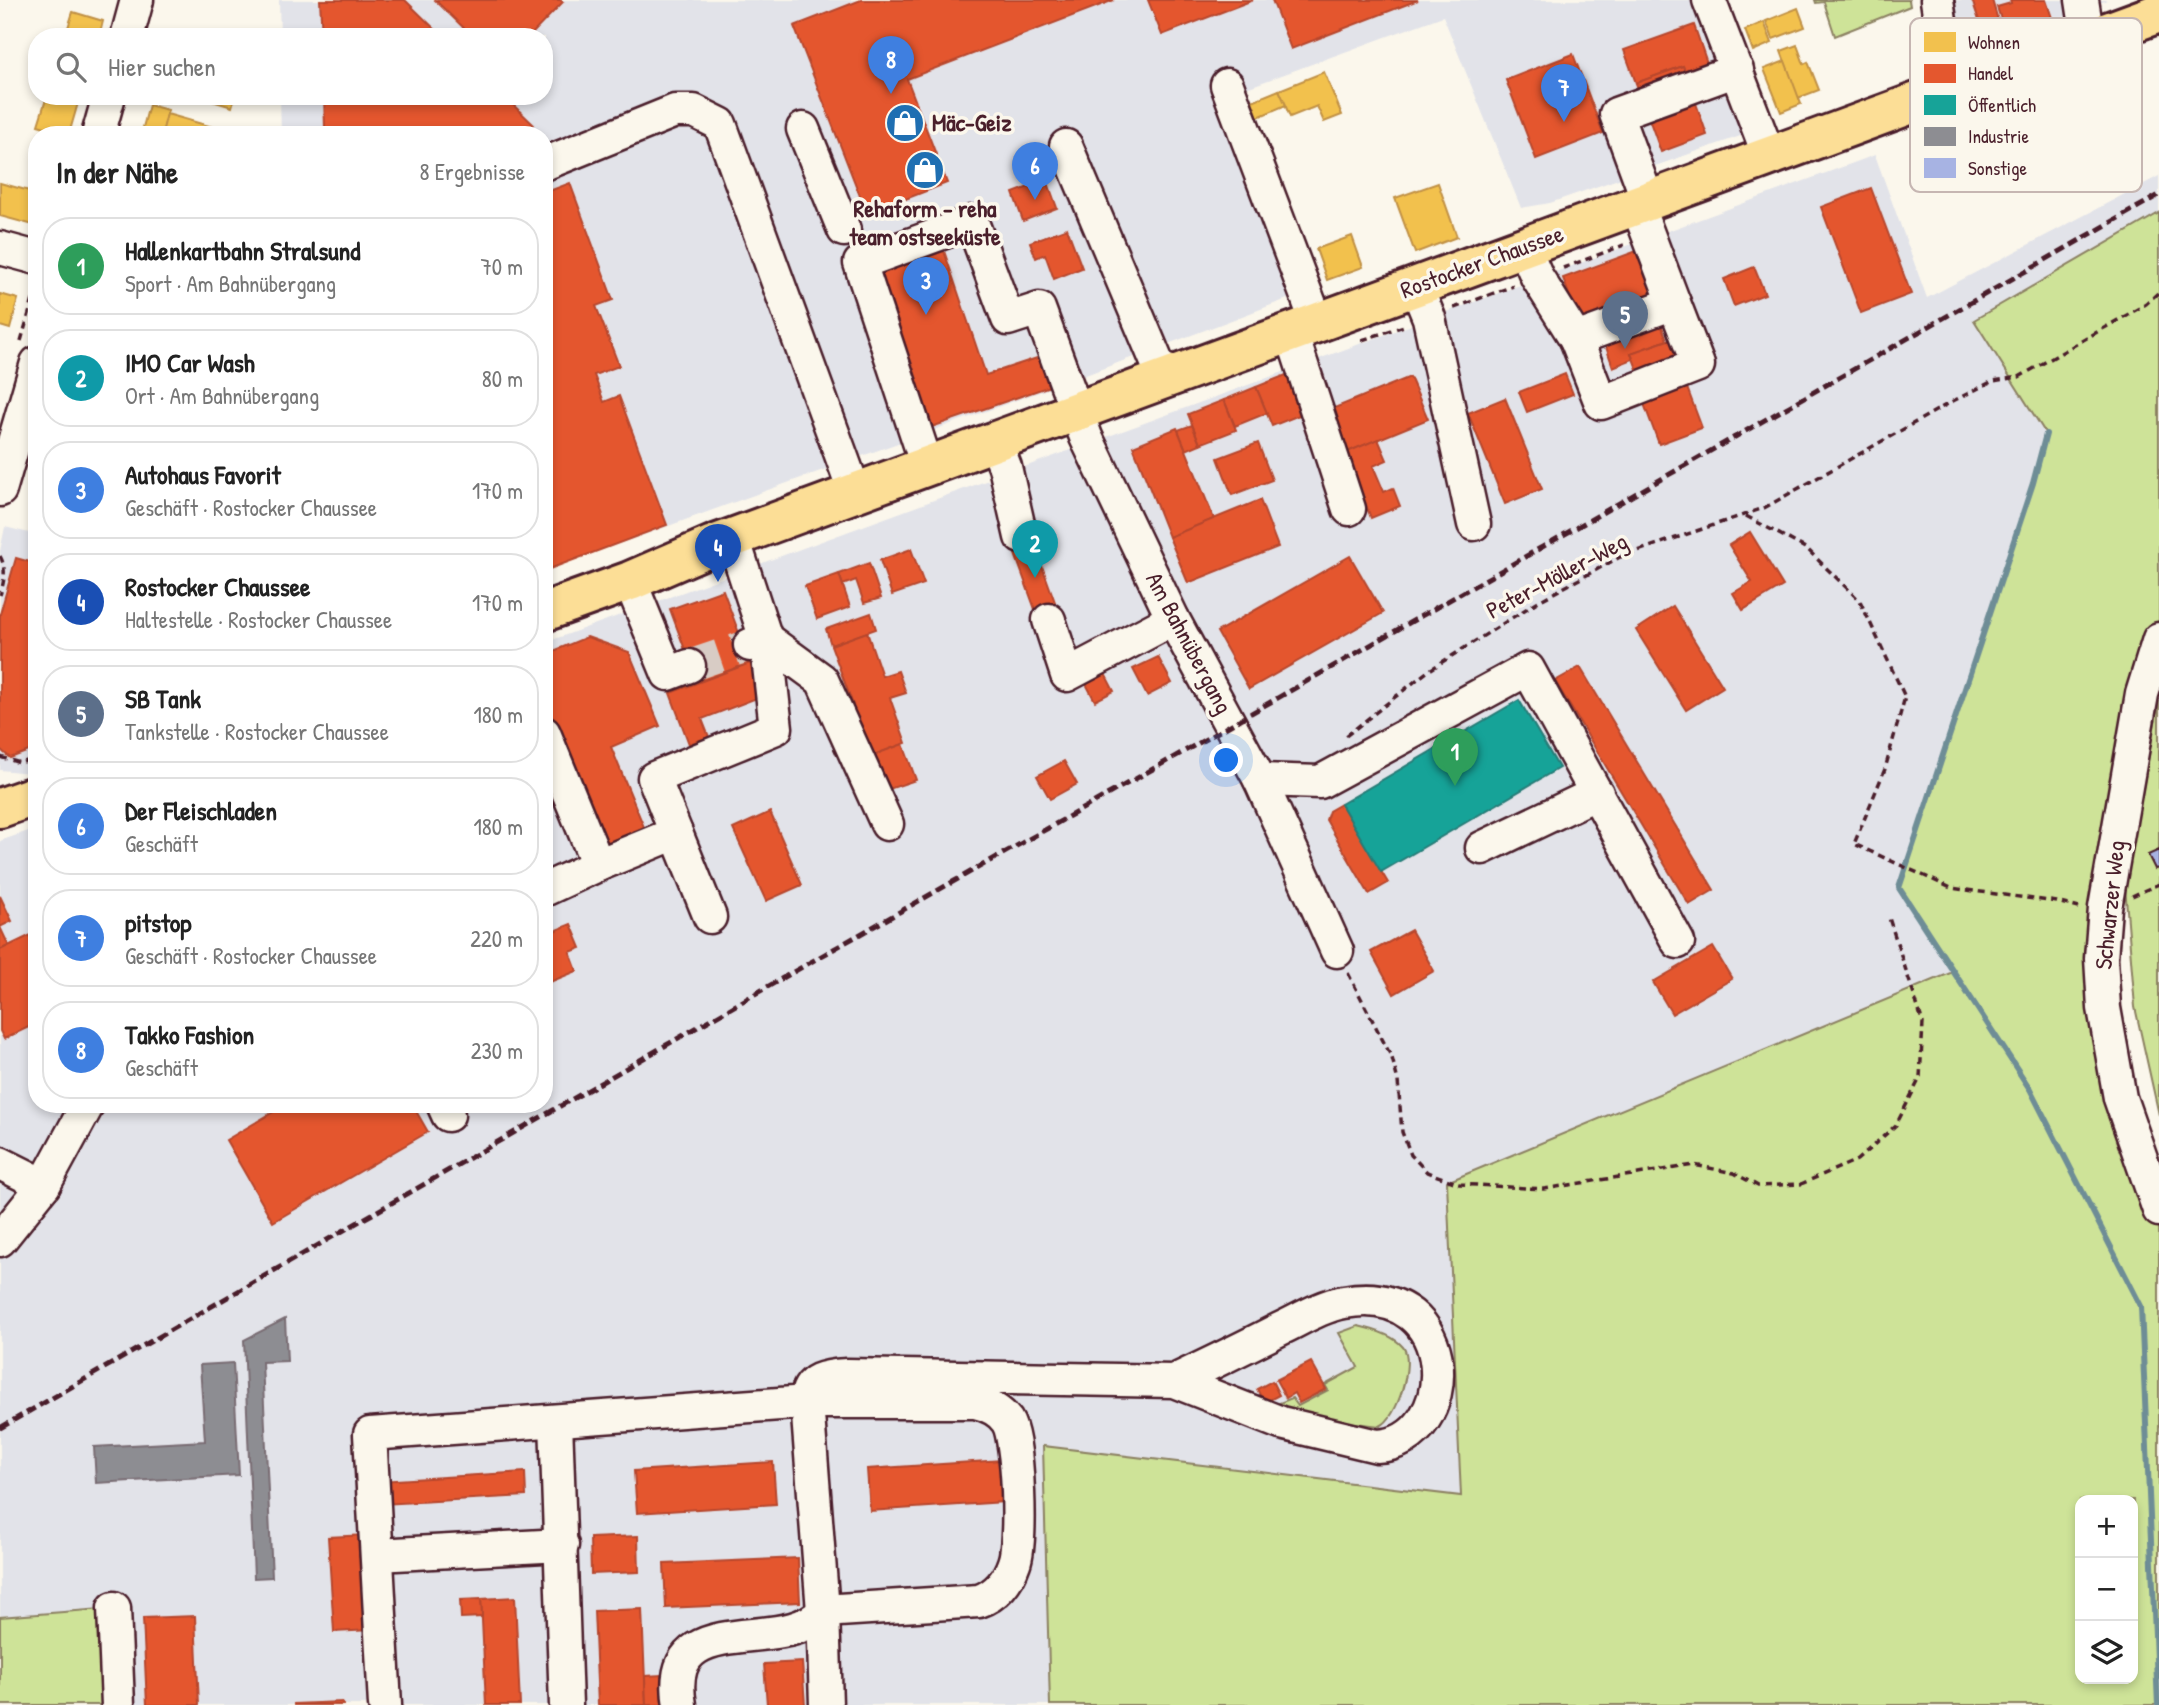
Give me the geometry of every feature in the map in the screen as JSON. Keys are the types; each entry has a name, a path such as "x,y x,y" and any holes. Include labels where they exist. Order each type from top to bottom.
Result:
{"main road":[{"name":"Rostocker Chaussee","path":"2136,18 2156,9"},
{"name":"Rostocker Chaussee","path":"553,609 855,492 1910,104"},
{"path":"0,808 28,798"}],"street":[{"path":"129,28 137,0"},
{"path":"1709,0 1769,156"},
{"path":"1937,0 1940,18"},
{"path":"2082,0 2085,18"},
{"path":"1524,247 1537,277 1576,339 1601,403 1698,365 1674,303 1616,114 1737,70"},
{"path":"1227,85 1304,327 1349,509"},
{"path":"101,126 106,105"},
{"path":"553,160 675,111 694,111 720,124 855,492"},
{"path":"803,129 844,230"},
{"path":"1066,146 1164,379"},
{"name":"Am Bahnübergang","path":"928,466 860,262 972,222 1008,319 1039,309 1086,437 1173,619 1260,779 1337,951"},
{"path":"0,248 28,256"},
{"path":"1416,286 1429,318 1474,524"},
{"path":"1576,339 1674,303"},
{"path":"0,490 28,394"},
{"path":"995,441 1005,467 1021,537"},
{"path":"710,917 654,778 776,728 733,538"},
{"path":"629,581 668,674 689,666"},
{"path":"1049,620 1067,675 1173,619"},
{"name":"Schwarzer Weg","path":"2157,1202 2120,1098 2104,1008 2101,958 2105,908 2142,694 2159,639"},
{"path":"758,642 822,680 887,824"},
{"path":"1260,779 1320,782 1528,669 1678,942"},
{"path":"553,755 598,865"},
{"path":"0,789 28,790"},
{"path":"1482,848 1597,793"},
{"path":"553,886 676,833"},
{"path":"0,1240 44,1185 83,1113"},
{"path":"0,1163 44,1185"},
{"path":"826,1705 824,1611 807,1402 807,1392 813,1382 831,1376 847,1375 1174,1381 1288,1425 1377,1446 1395,1444 1413,1433 1425,1417 1435,1390 1436,1357 1427,1330 1406,1311 1378,1300 1355,1300 1327,1307 1174,1381"},
{"path":"385,1705 370,1434 807,1402 975,1402 986,1404 998,1411 1013,1431 1016,1455 1017,1552 1012,1570 993,1595 979,1601 824,1611 799,1628 733,1636 698,1647 682,1665 678,1683 680,1705"},
{"path":"556,1421 566,1705"},
{"path":"377,1555 562,1545"},
{"path":"114,1608 117,1705"}],"path":[{"name":"Peter-Möller-Weg","path":"1346,736 1428,671 1537,603 1620,557 1746,516 1775,502 1952,401 1993,381 2019,377 2146,304 2159,292"},
{"path":"1746,516 1807,549 1860,601 1905,697 1885,769 1854,844 1951,888 2057,902 2088,911 2105,908"},
{"path":"0,556 5,579 0,595"},
{"path":"0,757 20,764 28,761"},
{"path":"1337,951 1392,1058 1398,1081 1402,1132 1411,1155 1427,1172 1460,1184 1544,1189 1694,1165 1734,1173 1758,1186 1801,1184 1857,1160 1896,1125 1920,1079 1923,1023 1889,918"}],"shaded area":[{"path":"279,0 1697,0 1749,133 1550,203 1521,208 1443,16 1241,90 1322,286 1075,379 553,568 553,126 281,126 280,105 553,105 553,28 280,28"},
{"path":"1944,0 2107,0 2061,18 1946,18"},
{"path":"1875,155 1927,298 2129,192 2142,192 2142,185 2159,176 2159,213 1974,320 2046,434 1899,888 1953,972 1447,1182 1461,1496 1044,1447 1050,1705 0,1705 0,841 28,831 28,1113 553,1113 553,640"},
{"path":"5,527 28,533 28,773 0,770 0,551"}],"green space":[{"path":"1815,0 1909,0 1910,6 1835,36 1824,2 1816,3"},
{"path":"2159,213 2159,629 2101,958 2159,1210 2159,1705 1050,1705 1043,1446 1461,1496 1447,1182 1953,972 1899,888 2033,483 2046,434 1974,320"},
{"path":"2159,701 2159,1115 2135,1007 2125,886"},
{"path":"1358,1326 1394,1339 1406,1354 1405,1377 1398,1402 1380,1426 1262,1412 1254,1407 1251,1400 1253,1394 1262,1410 1292,1398 1298,1406 1328,1390 1325,1385 1358,1367 1339,1333"},
{"path":"114,1608 118,1705 0,1705 0,1617"}],"building: Wohnen":[{"path":"1798,8 1805,27 1773,39 1766,21"},
{"path":"73,12 103,21 101,28 68,28"},
{"path":"1764,22 1772,43 1753,51 1745,30"},
{"path":"1797,45 1804,64 1808,62 1819,90 1798,98 1781,51"},
{"path":"1785,61 1801,104 1781,112 1764,69"},
{"path":"1324,72 1342,115 1324,122 1317,106 1290,117 1279,90"},
{"path":"1279,90 1286,105 1258,117 1252,101"},
{"path":"44,105 77,105 71,126 38,125"},
{"path":"149,105 168,110 164,126 143,126"},
{"path":"167,114 209,126 164,126"},
{"path":"0,183 28,191 28,224 0,216"},
{"path":"1438,183 1457,237 1415,253 1395,198"},
{"path":"1352,236 1363,267 1327,280 1316,249"},
{"path":"0,294 18,299 10,329 0,326"}],"building: Handel":[{"path":"320,0 405,0 434,28 322,28"},
{"path":"435,0 563,2 538,28 464,28"},
{"path":"861,0 1114,0 907,79 947,183 867,214 794,26"},
{"path":"1148,0 1253,0 1162,35"},
{"path":"1272,0 1418,0 1291,49"},
{"path":"1972,0 1992,0 1997,18 1978,18"},
{"path":"2010,0 2046,0 2052,18 2001,18 1997,7 2011,3"},
{"path":"1694,25 1708,66 1686,74 1683,66 1636,83 1624,50"},
{"path":"1573,54 1603,133 1536,159 1506,80"},
{"path":"1683,66 1707,135 1661,152 1636,83"},
{"path":"324,105 513,105 533,124 531,126 325,126"},
{"path":"1047,180 1057,208 1023,221 1013,193"},
{"path":"570,183 613,300 596,306 619,366 594,375 604,402 619,396 667,525 553,568 553,190"},
{"path":"1871,188 1911,294 1861,313 1821,207"},
{"path":"1067,228 1082,268 1054,279 1045,254 1036,258 1030,242"},
{"path":"1645,248 1671,320 1589,350 1563,278"},
{"path":"944,251 986,375 1046,355 1056,384 926,429 873,275"},
{"path":"1754,267 1765,294 1734,306 1724,279"},
{"path":"1661,324 1667,340 1631,353 1633,359 1613,367 1605,344"},
{"path":"1674,338 1689,379 1647,395 1631,353"},
{"path":"1291,373 1307,412 1272,426 1256,387"},
{"path":"1565,374 1573,394 1527,412 1519,392"},
{"path":"1410,377 1428,419 1345,453 1327,411"},
{"path":"1686,385 1702,428 1659,444 1643,401"},
{"path":"1256,387 1267,413 1235,426 1224,400"},
{"path":"1505,398 1542,489 1505,504 1468,413"},
{"path":"1224,400 1236,430 1200,444 1188,414"},
{"path":"1192,425 1200,444 1186,450 1178,430"},
{"path":"1177,428 1214,519 1169,537 1133,446"},
{"path":"1378,439 1387,460 1373,466 1384,492 1393,488 1400,506 1371,518 1345,453"},
{"path":"1258,443 1272,480 1232,495 1218,458"},
{"path":"1260,500 1278,547 1188,583 1169,537"},
{"path":"1750,532 1783,586 1743,610 1733,593 1752,582 1729,545"},
{"path":"1030,533 1060,616 1040,623 1010,540"},
{"path":"911,549 924,584 892,595 880,560"},
{"path":"1350,556 1383,613 1249,689 1217,632"},
{"path":"16,558 28,561 28,751 10,758 0,749 0,614"},
{"path":"869,563 881,598 864,603 856,580 843,585 839,574"},
{"path":"839,574 850,607 817,619 805,586"},
{"path":"723,590 750,663 697,682 670,609"},
{"path":"1673,606 1723,687 1686,710 1636,630"},
{"path":"871,613 876,629 831,645 826,629"},
{"path":"867,632 882,676 898,671 906,693 890,698 906,743 871,756 841,709 853,705 831,645"},
{"path":"587,637 629,652 660,726 611,747 646,832 606,849 553,722 553,651"},
{"path":"1158,657 1172,683 1147,696 1133,669"},
{"path":"750,663 762,696 702,719 709,737 689,744 670,693"},
{"path":"1580,667 1714,890 1689,905 1555,681"},
{"path":"1104,672 1114,691 1095,701 1085,682"},
{"path":"903,744 916,780 883,791 871,756"},
{"path":"1064,761 1077,784 1050,799 1037,776"},
{"path":"553,782 561,800 553,803"},
{"path":"1341,804 1388,883 1369,894 1326,820 1329,811"},
{"path":"770,812 802,885 766,901 733,829"},
{"path":"0,896 12,921 0,927"},
{"path":"571,924 581,948 570,952 577,971 553,981 553,931"},
{"path":"0,927 9,946 0,950"},
{"path":"1411,930 1434,971 1394,994 1371,952"},
{"path":"28,936 28,1027 4,1039 0,1031 0,950"},
{"path":"1713,947 1732,979 1672,1014 1653,982"},
{"path":"272,1113 417,1113 428,1132 273,1222 226,1140"},
{"path":"1311,1362 1326,1389 1299,1403 1294,1393 1286,1398 1276,1380"},
{"path":"1272,1381 1279,1395 1264,1403 1257,1389"},
{"path":"1002,1460 1004,1502 870,1511 867,1469"},
{"path":"773,1462 776,1504 637,1513 634,1471"},
{"path":"525,1472 526,1496 382,1504 380,1481"},
{"path":"366,1535 371,1630 334,1632 328,1537"},
{"path":"638,1536 639,1572 591,1574 590,1538"},
{"path":"798,1558 800,1602 666,1608 664,1564"},
{"path":"515,1597 520,1705 486,1705 481,1599"},
{"path":"481,1599 482,1617 461,1618 460,1600"},
{"path":"642,1609 646,1705 598,1705 594,1611"},
{"path":"195,1616 199,1705 147,1705 143,1618"},
{"path":"802,1662 805,1705 767,1705 764,1664"},
{"path":"662,1675 663,1705 646,1705 645,1676"},
{"path":"342,1702 343,1705 294,1705 294,1704"}],"building: Öffentlich":[{"path":"1519,700 1559,768 1381,872 1341,804"}],"building: Industrie":[{"path":"285,1319 287,1361 262,1362 272,1577 254,1578 244,1340"},
{"path":"233,1363 239,1475 96,1483 94,1447 205,1441 200,1365"}],"building: Sonstige":[{"path":"2159,850 2159,868 2155,869 2148,855"}],"waterway":[{"path":"2046,434 2033,483 1899,888 2030,1089 2141,1306 2158,1705"}],"tunnel":[{"path":"689,666 750,645"}],"railway":[{"path":"553,1110 2159,195"},
{"path":"0,1428 548,1113"}],"place":[{"name":"Takko Fashion","path":"891,94"},
{"name":"pitstop","path":"1564,122"},
{"name":"Mäc-Geiz","path":"905,123"},
{"name":"Rehaform - reha team ostseeküste","path":"925,170"},
{"name":"Der Fleischladen","path":"1035,200"},
{"name":"Autohaus Favorit","path":"926,315"},
{"name":"SB Tank","path":"1625,349"},
{"name":"IMO Car Wash","path":"1035,578"},
{"name":"Rostocker Chaussee","path":"718,582"},
{"name":"Hallenkartbahn Stralsund","path":"1455,786"}]}
